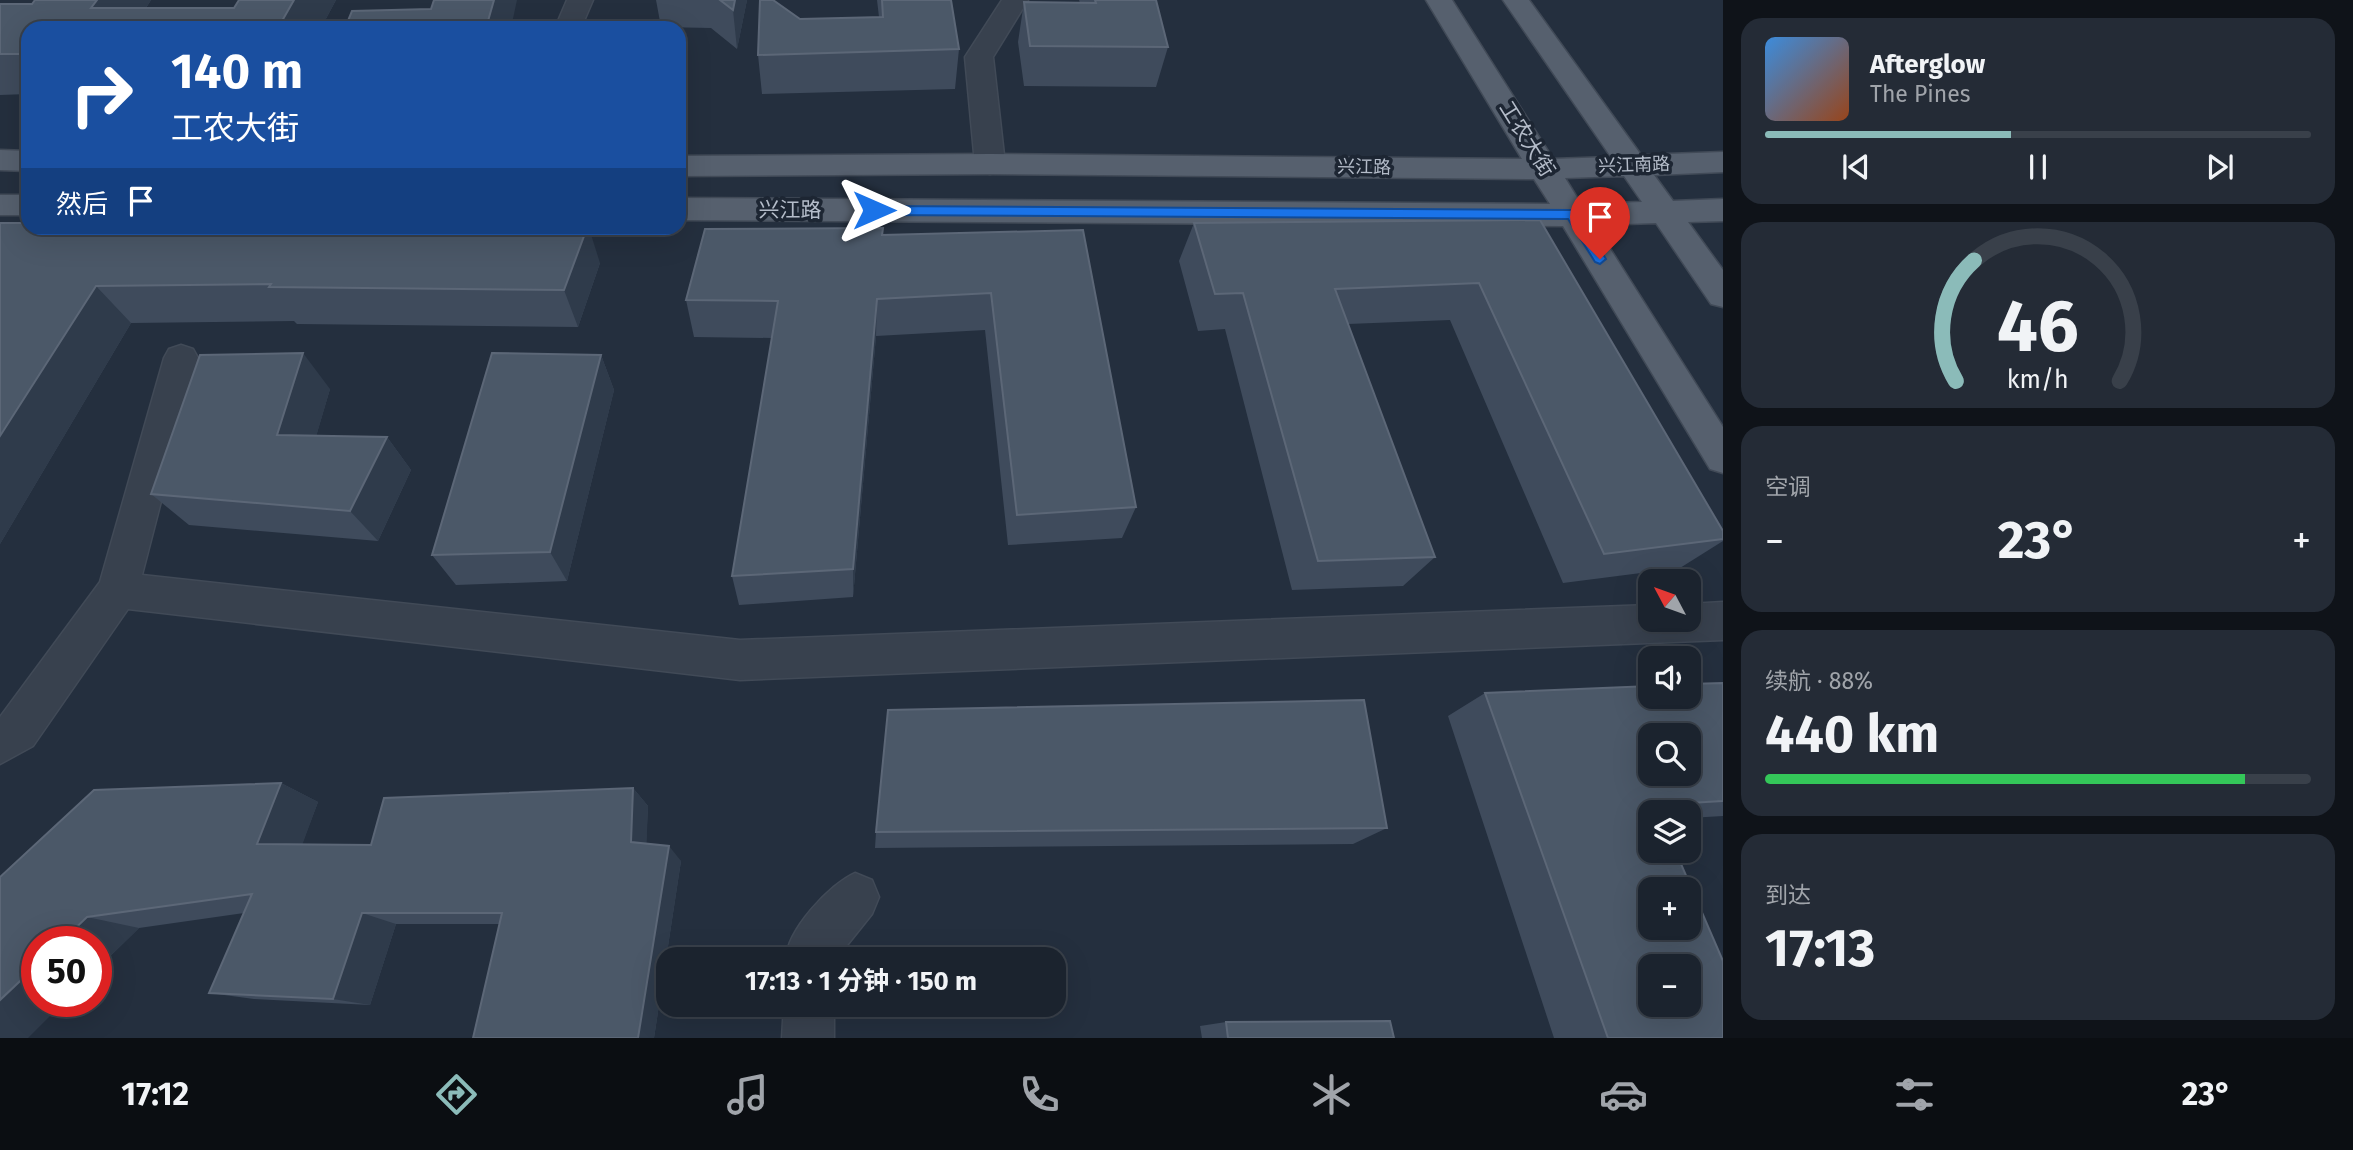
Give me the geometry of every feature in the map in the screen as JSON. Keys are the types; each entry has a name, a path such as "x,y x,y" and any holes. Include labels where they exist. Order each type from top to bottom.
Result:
{"main road":[{"name":"工农大街","path":"1439,0 1723,458"},
{"path":"1516,0 1723,295"},
{"path":"0,160 21,161"},
{"name":"兴江南路","path":"1546,169 1723,162"},
{"name":"兴江路","path":"686,166 990,164 1546,169"},
{"path":"0,205 21,205"},
{"name":"兴江路","path":"686,209 1572,215"},
{"path":"1572,215 1723,210"}],"street":[{"path":"571,21 580,0"},
{"path":"990,164 979,57 1015,0"},
{"path":"0,742 18,731 118,590 181,358"},
{"path":"118,590 740,660 1723,621"},
{"path":"813,947 855,897"},
{"path":"808,1038 809,1017"}],"building":[{"path":"35,0 97,0 91,8 234,8 239,0 294,0 282,21 21,21 21,54 0,54 0,4 32,4"},
{"path":"434,0 494,0 488,21 348,21 352,11 431,9"},
{"path":"720,0 735,0 733,10"},
{"path":"760,0 773,0 800,19 883,17 882,0 951,0 959,49 758,55"},
{"path":"1095,0 1156,0 1168,47 1030,46 1024,2 1096,3"},
{"path":"1540,220 1723,531 1723,539 1604,554 1479,283 1335,289 1435,557 1318,561 1243,293 1215,294 1194,223"},
{"path":"0,223 21,223 21,235 584,235 564,290 269,287 271,284 96,286 0,436"},
{"path":"883,228 882,235 1083,230 1136,507 1017,515 991,293 877,299 853,569 732,576 778,301 686,300 705,229"},
{"path":"303,353 277,435 387,437 350,511 151,494 200,355"},
{"path":"492,353 601,355 550,552 432,555"},
{"path":"1723,683 1723,801 1638,800 1638,863 1681,863 1687,877 1638,877 1638,940 1701,940 1701,910 1723,961 1723,1038 1608,1038 1485,693 1638,687 1638,709 1701,709 1701,684"},
{"path":"1364,700 1387,828 876,832 888,710"},
{"path":"281,783 257,844 371,845 384,798 633,788 631,842 669,846 638,1038 473,1038 502,913 362,913 333,999 209,993 252,894 87,917 78,926 21,926 21,980 0,1000 0,877 94,790"},
{"path":"1390,1021 1394,1038 1228,1038 1226,1022"}],"route":[{"path":"874,210 1572,215 1600,259"}]}
